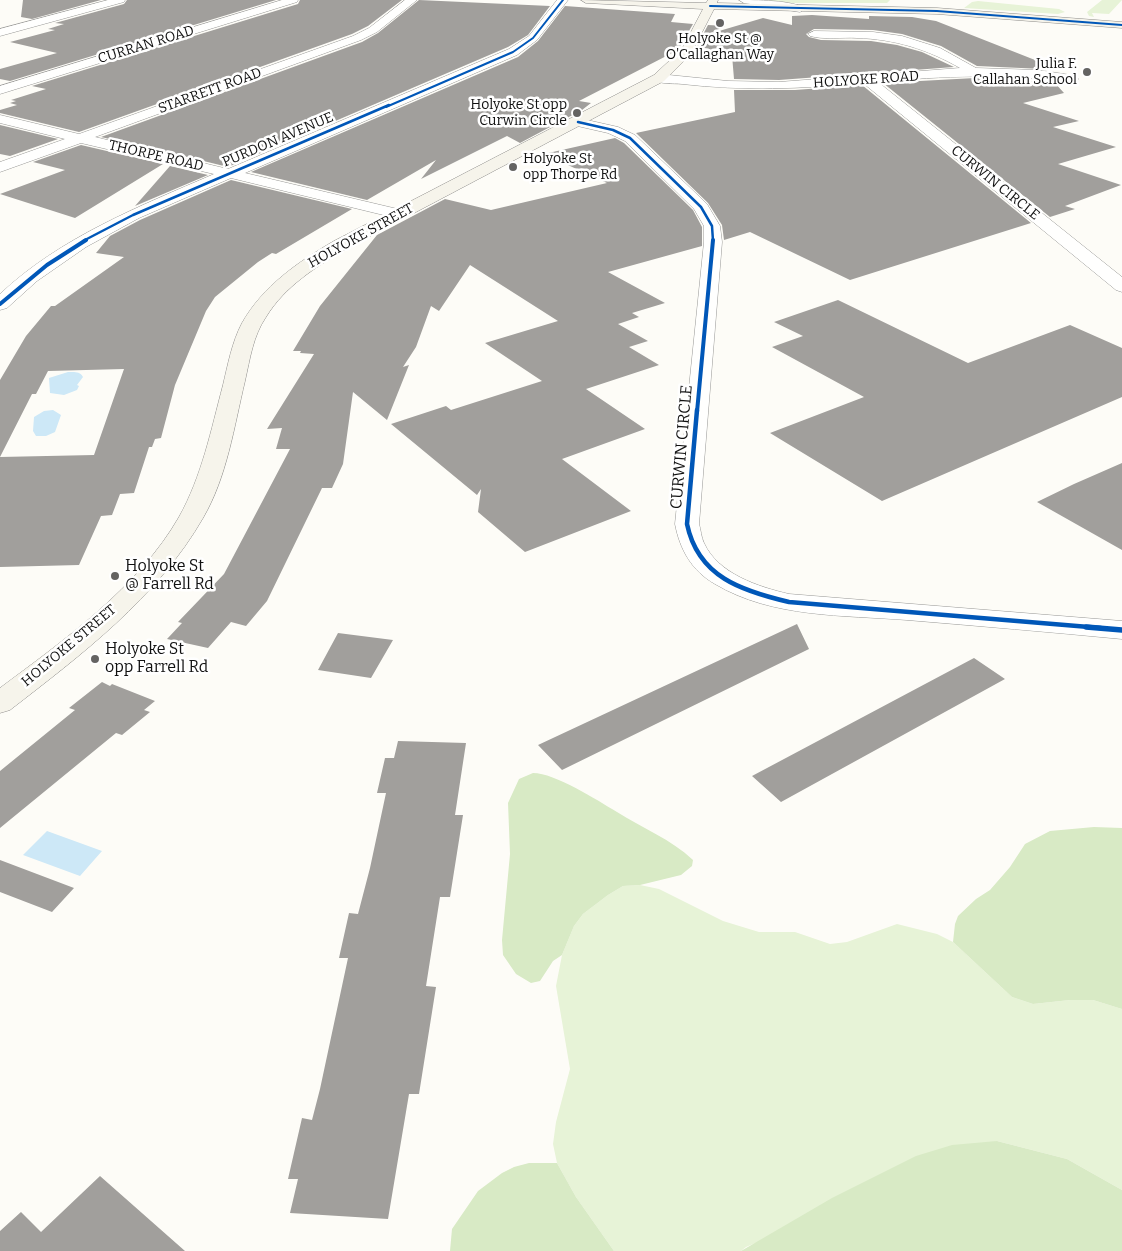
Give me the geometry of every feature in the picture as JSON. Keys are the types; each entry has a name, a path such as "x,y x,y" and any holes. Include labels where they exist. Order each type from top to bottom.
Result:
{"main road":[{"path":"586,0 711,3 800,9 937,11 1122,25"},
{"name":"HOLYOKE STREET","path":"5,693 76,643 128,595 164,556 189,520 198,504 210,474 246,337 264,305 281,286 308,264 659,78 678,64 688,52 711,3"}],"street":[{"path":"0,33 120,0"},
{"name":"CURRAN ROAD","path":"0,90 293,0"},
{"name":"STARRETT ROAD","path":"0,167 357,38 373,30 412,0"},
{"name":"PURDON AVENUE","path":"0,304 40,269 91,236 141,211 506,56 533,38 563,0"},
{"path":"744,0 800,9"},
{"path":"0,25 16,28"},
{"path":"814,34 864,35 909,41 932,49 974,72"},
{"name":"HOLYOKE ROAD","path":"659,78 760,86 974,72 1029,72 1072,79"},
{"name":"CURWIN CIRCLE","path":"866,80 1122,286"},
{"name":"THORPE ROAD","path":"0,119 400,214"},
{"name":"CURWIN CIRCLE","path":"578,122 613,130 630,138 698,202 708,216 712,226 713,242 687,524 690,543 703,562 719,575 739,586 772,598 790,602 1122,630"}],"green space":[{"path":"762,0 890,0 887,3 793,3"},
{"path":"1102,0 1122,0 1109,14 1092,13 1094,17 1089,16 1087,12"},
{"path":"972,2 1059,9 1065,12 1058,14 964,8"},
{"path":"533,773 553,777 576,788 666,840 693,860 692,866 681,875 640,885 623,886 608,895 583,914 574,926 562,955 553,961 540,981 531,983 516,974 503,955 502,940 510,854 508,803 519,779"},
{"path":"1094,827 1122,828 1122,1009 1093,1000 1070,1000 1033,1004 1012,997 953,942 958,916 976,899 990,890 1010,867 1025,844 1050,831"},
{"path":"640,885 659,889 723,921 759,932 795,932 830,944 847,942 897,924 937,934 953,942 1012,997 1033,1004 1070,1000 1093,1000 1122,1009 1122,1190 1067,1159 997,1141 746,1247 741,1251 614,1251 576,1197 557,1163 553,1144 556,1122 570,1069 556,986 562,955 574,926 583,914 623,886"},
{"path":"997,1141 1067,1159 1122,1190 1122,1251 741,1251 832,1198 916,1156 952,1145"},
{"path":"529,1163 557,1163 576,1197 614,1251 450,1251 452,1229 478,1191 502,1173"}],"water":[{"path":"68,372 79,373 83,377 77,385 79,386 77,390 64,395 50,393 49,378"},
{"path":"53,410 61,415 55,432 46,436 36,436 33,431 34,417 44,411"},
{"path":"47,831 102,851 80,876 23,855"}],"building":[{"path":"23,0 101,0 32,19 21,17"},
{"path":"127,0 276,0 10,81 0,79 0,69 57,53 10,42 55,30 48,29 64,24 55,23 124,4"},
{"path":"300,0 402,0 368,26 352,34 79,132 0,113 0,110 17,105 10,103 16,101 11,100 46,89 32,86 298,4"},
{"path":"419,0 550,6 528,35 508,47 228,167 179,155 181,153 178,155 101,137 362,42 378,33"},
{"path":"565,6 675,14 671,22 693,24 678,50 579,101 591,103 582,110 520,143 507,136 421,179 436,160 367,200 251,172 518,57 538,41"},
{"path":"812,15 869,19 869,16 912,17 936,21 1035,60 1043,69 977,66 941,46 902,34 873,30 814,29 806,34 809,37 821,40 871,41 897,45 922,52 954,67 779,80 734,79 732,55 697,46 708,25 725,26 709,34 763,18 792,25 792,16"},
{"path":"975,78 1055,83 1064,93 1023,103 1079,121 1053,127 1116,147 1058,164 1121,185 1065,206 1075,209 1050,217 883,83"},
{"path":"862,85 1031,223 850,280 750,232 724,240 722,225 708,203 636,133 735,112 734,90 795,90"},
{"path":"0,125 58,139 10,156 0,154"},
{"path":"615,138 624,143 693,210 702,227 702,246 608,272 665,303 632,313 639,317 618,324 648,341 629,347 659,365 586,389 645,429 562,459 631,511 525,552 478,512 481,489 477,495 391,424 446,406 451,410 542,381 485,343 558,321 470,265 439,311 431,306 416,347 403,367 409,365 387,420 353,392 343,464 332,488 322,488 267,601 246,626 231,622 208,648 167,639 182,623 178,622 224,574 290,449 276,449 282,428 267,429 314,354 293,351 320,306 377,235 445,199 491,210 607,183 544,154"},
{"path":"81,145 163,164 75,218 0,194 65,170 33,162"},
{"path":"170,166 208,175 135,206"},
{"path":"231,180 352,209 276,254 272,253 215,297 206,311 175,385 161,438 155,439 152,447 149,447 134,493 120,494 112,515 101,516 79,565 0,567 0,457 0,380 26,336 51,306 55,306 124,257 96,253 110,236 140,220","holes":["124,369 94,455 0,457 32,394 36,394 48,371"]},
{"path":"838,300 968,363 1070,325 1122,348 1122,397 882,501 770,433 864,397 772,347 803,336 774,322"},
{"path":"1122,463 1122,550 1037,502 1074,484"},
{"path":"797,624 809,649 562,770 538,745"},
{"path":"338,633 393,640 371,678 318,670"},
{"path":"974,658 1005,679 781,802 752,776"},
{"path":"102,682 155,701 144,710 150,712 122,735 116,733 0,828 0,771 75,710 69,708"},
{"path":"398,741 466,743 455,815 463,815 450,897 440,897 426,986 436,987 419,1094 409,1094 388,1219 290,1213 298,1179 288,1179 302,1118 312,1120 320,1089 348,958 339,958 349,913 358,914 386,793 377,793 385,758 394,758"},
{"path":"0,860 74,888 52,912 0,892"},
{"path":"100,1176 185,1251 0,1251 0,1231 21,1212 41,1232"}],"cycle path":[{"path":"0,304 30,277 63,254 97,233 133,215 513,52 533,38 563,0"},
{"path":"710,6 937,11 1122,25"},
{"path":"578,122 613,130 630,138 701,207 712,226 713,242 687,524 691,541 698,556 710,568 740,587 789,602 1122,630"}],"place":[{"name":"Holyoke St @ O'Callaghan Way","path":"720,23"},
{"name":"Julia F. Callahan School","path":"1087,72"},
{"name":"Holyoke St opp Curwin Circle","path":"577,113"},
{"name":"Holyoke St opp Thorpe Rd","path":"513,167"},
{"name":"Holyoke St @ Farrell Rd","path":"115,576"},
{"name":"Holyoke St opp Farrell Rd","path":"95,659"}]}
